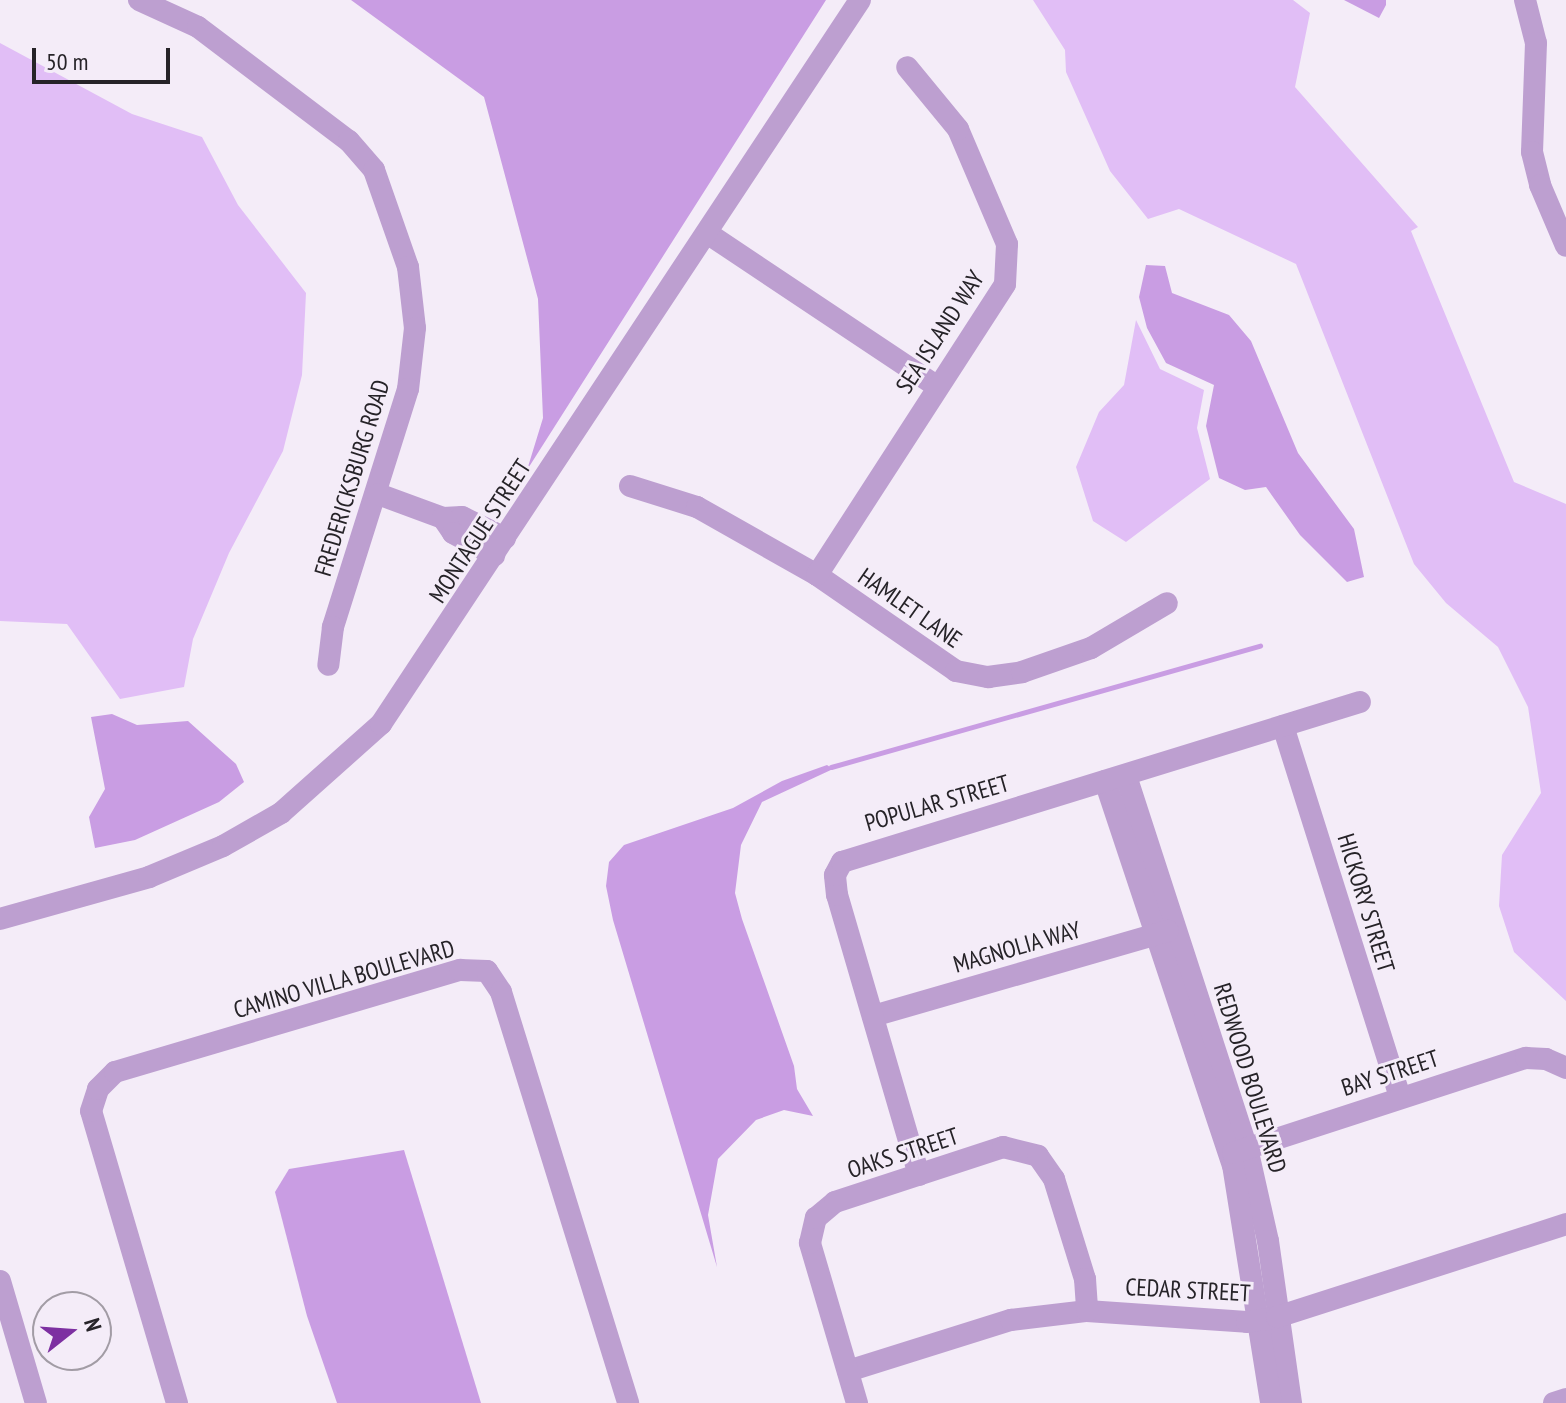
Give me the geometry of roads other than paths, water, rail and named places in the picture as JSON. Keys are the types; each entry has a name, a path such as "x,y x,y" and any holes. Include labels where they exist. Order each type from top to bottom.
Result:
{"street":[{"name":"FREDERICKSBURG ROAD","path":"139,0 198,27 349,141 374,170 408,267 415,328 408,389 378,494 333,627 328,665"},
{"name":"MONTAGUE STREET","path":"0,919 186,864 281,813 381,724 860,0"},
{"path":"1525,0 1536,43 1532,152 1540,185 1566,246"},
{"name":"SEA ISLAND WAY","path":"817,575 936,386 997,299 1006,275 1007,244 958,129 907,67"},
{"path":"707,233 936,386"},
{"name":"HAMLET LANE","path":"630,486 697,507 817,575 956,671 988,677 1022,672 1091,648 1167,603"},
{"path":"378,494 443,518 453,533 500,546"},
{"name":"POPULAR STREET","path":"919,1175 834,882 842,862 855,854 1116,778 1360,702"},
{"name":"HICKORY STREET","path":"1283,726 1400,1097"},
{"name":"REDWOOD BOULEVARD","path":"1116,778 1268,1241 1267,1319 1271,1403"},
{"name":"MAGNOLIA WAY","path":"873,1016 1165,932"},
{"name":"CAMINO VILLA BOULEVARD","path":"177,1403 91,1111 98,1089 115,1072 460,970 487,971 501,992 628,1403"},
{"name":"BAY STREET","path":"1238,1151 1526,1058 1546,1059 1566,1068"},
{"name":"OAKS STREET","path":"857,1403 811,1253 812,1226 835,1202 1003,1147 1038,1156 1054,1179 1085,1279 1087,1311"},
{"name":"CEDAR STREET","path":"848,1371 1011,1320 1087,1311 1267,1319 1566,1224"},
{"path":"0,1281 36,1403"},
{"name":"REDWOOD BOULEVARD","path":"1267,1319 1291,1403"},
{"path":"1554,1403 1566,1399"}],"waterway":[{"path":"831,767 1260,646"}]}
